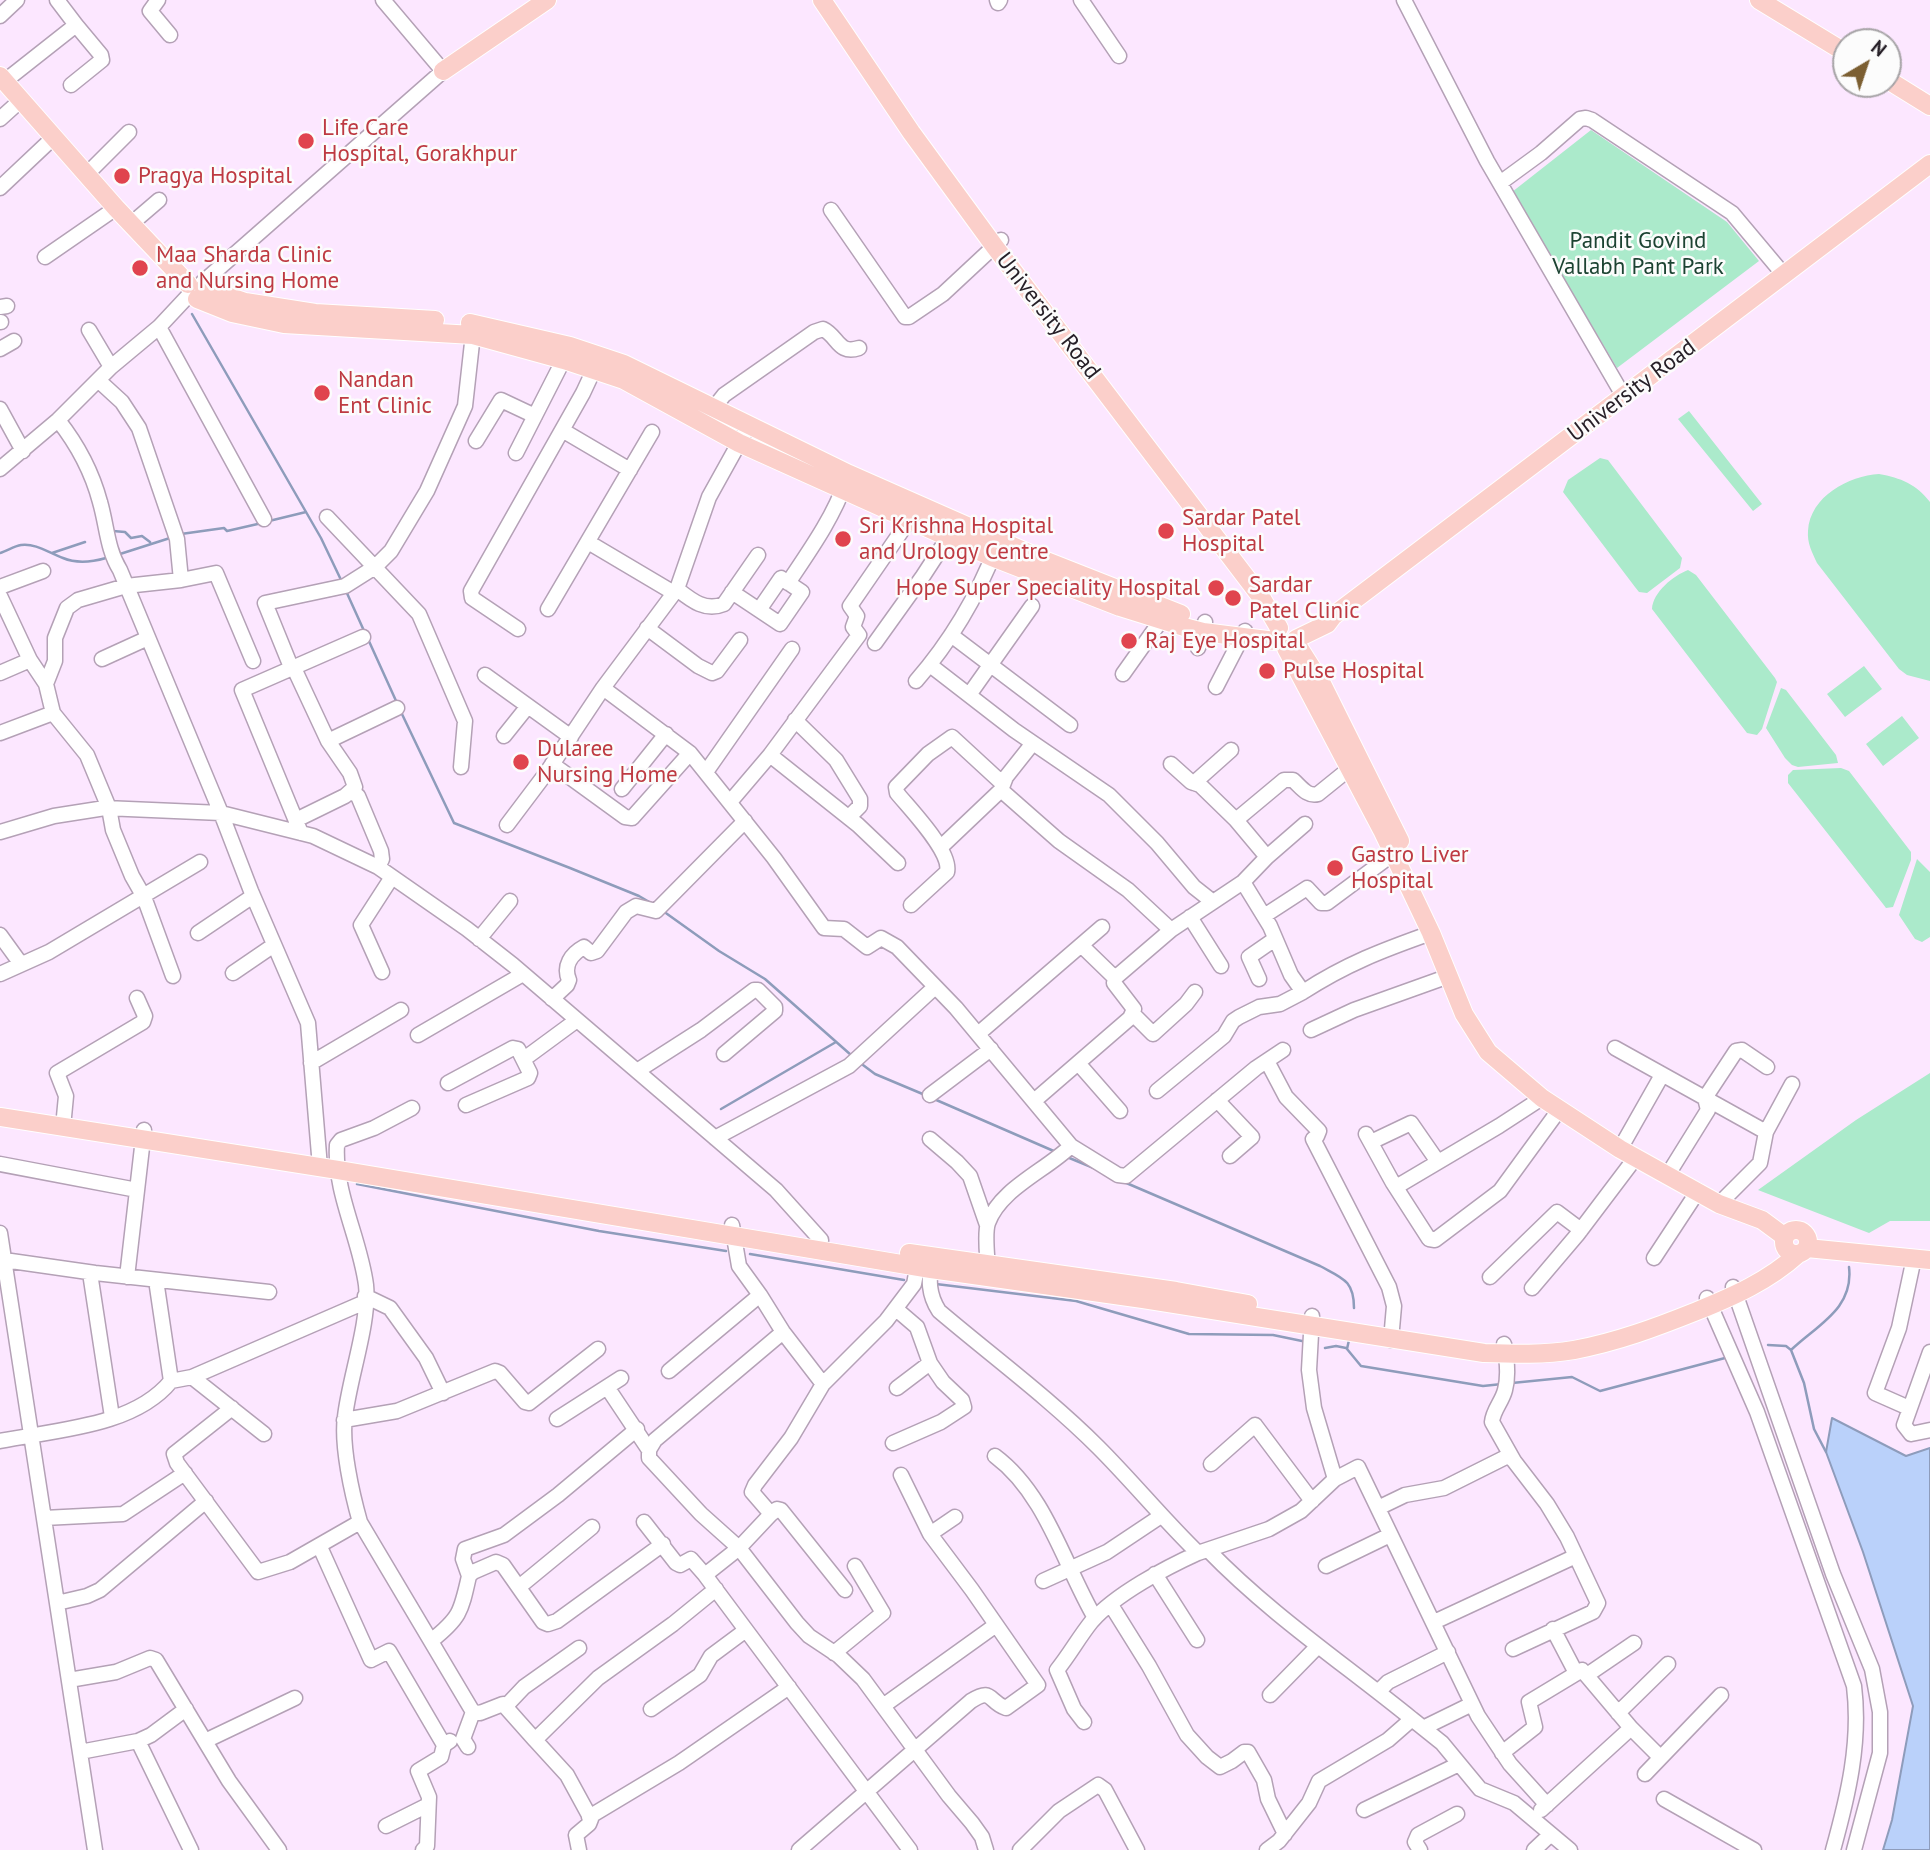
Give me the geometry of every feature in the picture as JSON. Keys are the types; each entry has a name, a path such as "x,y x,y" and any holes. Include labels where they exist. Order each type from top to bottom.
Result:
{"main road":[{"path":"443,71 547,0"},
{"name":"University Road","path":"821,0 911,132 998,244 1096,361 1276,601 1286,636 1333,616 1930,164"},
{"name":"University Road","path":"834,0 998,244"},
{"path":"1759,0 1832,44"},
{"path":"2,79 116,208 196,290 245,302 315,313 473,329 597,362 624,364 748,427 846,483"},
{"path":"1902,89 1930,106"},
{"path":"597,362 624,380 739,443 846,483 996,549 1165,615 1202,634 1286,636"},
{"path":"1286,636 1431,933 1464,1014 1488,1052 1559,1110 1762,1220 1797,1243 1925,1256"},
{"path":"1286,636 1322,684 1379,794 1486,1030 1500,1048 1532,1077 1627,1149"},
{"path":"0,1106 64,1122 143,1135 925,1261 1176,1292 1312,1321 1505,1349 1566,1341 1709,1302 1734,1292 1797,1243"},
{"path":"0,1118 64,1122"},
{"path":"1670,1172 1698,1191 1723,1201"}],"street":[{"path":"0,16 17,0"},
{"path":"57,0 101,55 102,60 71,85"},
{"path":"158,0 150,11 170,34"},
{"path":"0,469 58,420 111,367 443,71 383,0"},
{"path":"1081,0 1119,56"},
{"path":"1404,0 1462,116 1624,397"},
{"path":"2,79 76,25"},
{"path":"0,119 20,100"},
{"path":"1500,183 1586,118 1732,214 1784,275"},
{"path":"87,174 129,132"},
{"path":"0,188 54,137"},
{"path":"131,224 159,200"},
{"path":"45,257 116,208"},
{"path":"831,209 905,317 943,294 998,244"},
{"path":"159,327 264,519"},
{"path":"298,827 355,787 354,781 328,741 265,603 345,586 375,568 391,551 427,491 465,406 473,329"},
{"path":"713,409 724,395 814,332 823,329 830,332 838,346 844,349 859,348"},
{"path":"89,330 111,367"},
{"path":"0,349 14,341"},
{"path":"516,453 567,353"},
{"path":"518,629 472,598 471,591 562,430 597,362"},
{"path":"98,380 122,402 139,428 177,539 181,580"},
{"path":"476,441 501,400 535,416"},
{"path":"0,409 23,450"},
{"path":"58,420 76,443 100,500 111,555 308,1023 311,1063 328,1164 366,1286 344,1420 350,1489 360,1522 473,1712"},
{"path":"507,825 675,591 709,497 748,427"},
{"path":"562,430 630,470"},
{"path":"548,610 652,432"},
{"path":"788,583 816,542 846,483"},
{"path":"730,802 770,755 859,635 853,627 857,616 850,606 914,513"},
{"path":"327,517 419,614 465,721 461,767"},
{"path":"875,643 953,530"},
{"path":"588,542 696,603 706,606 720,606 758,555"},
{"path":"916,681 930,665 969,606 996,549"},
{"path":"0,587 43,571"},
{"path":"46,684 55,661 55,638 67,608 78,600 126,586 216,573 253,661"},
{"path":"732,592 759,610 780,624 802,592 781,578 759,610"},
{"path":"0,596 30,660 46,684 53,713 87,755 109,808 113,830 144,897 173,976"},
{"path":"969,695 1032,607"},
{"path":"1123,674 1165,615"},
{"path":"647,628 698,666 712,673 717,671 740,640"},
{"path":"1216,687 1243,634"},
{"path":"951,635 1070,725"},
{"path":"298,827 242,690 363,637"},
{"path":"102,659 148,638"},
{"path":"706,772 792,649"},
{"path":"0,673 30,660"},
{"path":"930,665 1033,743 1109,795 1157,843 1194,887 1213,902"},
{"path":"485,675 571,737"},
{"path":"603,688 690,753 775,858 824,928 844,929 867,947 881,938 897,947 978,1034 1071,1146 1118,1175 1126,1176 1217,1100 1283,1050"},
{"path":"504,736 528,706"},
{"path":"328,741 397,708"},
{"path":"0,733 53,713"},
{"path":"795,720 836,760 860,799 860,806 849,817"},
{"path":"622,789 666,734"},
{"path":"911,905 949,870 941,847 895,790 928,754 949,738 954,738 1059,841 1128,890 1171,930"},
{"path":"941,847 1002,787 1006,777 1033,743"},
{"path":"1194,783 1231,750"},
{"path":"552,764 625,817 632,818 690,753"},
{"path":"770,755 849,817 898,863"},
{"path":"1171,764 1200,785 1236,820 1267,858"},
{"path":"1236,820 1284,780 1293,780 1313,795 1318,794 1349,769"},
{"path":"351,792 358,796 381,851 382,859 378,867"},
{"path":"0,832 54,816 109,808 221,813 298,827 378,867 479,939 637,1071 776,1191 820,1244"},
{"path":"552,999 567,985 567,964 578,951 584,947 592,953 597,951 626,912 636,906 656,911 745,821"},
{"path":"1034,1101 1133,1014 1135,1009 1114,983 1115,978 1171,930 1243,882 1305,824"},
{"path":"1264,916 1307,888 1321,903 1326,903 1393,854"},
{"path":"0,974 50,952 200,863"},
{"path":"382,972 360,925 392,877"},
{"path":"1243,882 1264,916 1291,975 1303,992"},
{"path":"198,933 253,896"},
{"path":"479,939 510,901"},
{"path":"1190,917 1221,966"},
{"path":"978,1034 1102,927"},
{"path":"1157,1091 1224,1036 1233,1021 1239,1017 1259,1007 1280,1004 1338,969 1431,933"},
{"path":"0,935 21,964"},
{"path":"1259,979 1249,957 1275,939"},
{"path":"233,973 274,945"},
{"path":"1082,946 1115,978"},
{"path":"418,1035 523,974"},
{"path":"1311,1030 1354,1010 1449,976"},
{"path":"715,1138 854,1061 935,987"},
{"path":"637,1071 701,1030 754,990 758,990 775,1007 775,1011 724,1054"},
{"path":"1133,1014 1153,1034 1186,1004 1195,992"},
{"path":"64,1122 66,1096 57,1073 144,1022 145,1016 137,998"},
{"path":"311,1063 401,1010"},
{"path":"524,1059 577,1020"},
{"path":"447,1083 513,1048 518,1049 530,1073 528,1078 466,1105"},
{"path":"1615,1048 1766,1132"},
{"path":"930,1095 991,1049"},
{"path":"1704,1098 1739,1049 1767,1067"},
{"path":"1267,1061 1286,1097 1319,1131 1318,1136 1313,1139 1314,1144 1328,1166 1389,1287 1394,1306 1392,1334"},
{"path":"1079,1063 1120,1111"},
{"path":"1532,1288 1581,1230 1627,1149 1662,1074"},
{"path":"1723,1201 1760,1163 1766,1132 1792,1084"},
{"path":"1396,1187 1542,1098"},
{"path":"1670,1172 1708,1110 1704,1098"},
{"path":"1217,1100 1252,1137 1230,1156"},
{"path":"328,1164 338,1142 374,1128 412,1108"},
{"path":"1438,1162 1411,1123 1368,1138 1429,1238 1435,1240 1500,1191 1559,1110"},
{"path":"127,1277 143,1135"},
{"path":"930,1139 970,1176 987,1224 988,1270"},
{"path":"987,1224 1010,1191 1057,1160 1071,1146"},
{"path":"0,1164 137,1190"},
{"path":"1654,1258 1698,1191"},
{"path":"1490,1277 1557,1212 1581,1230"},
{"path":"733,1230 739,1266 783,1332 823,1384"},
{"path":"0,1233 95,1850"},
{"path":"1909,1408 1875,1393 1925,1256"},
{"path":"4,1260 90,1273 269,1292"},
{"path":"771,1514 752,1492 791,1438 823,1384 896,1309 914,1284 925,1261"},
{"path":"925,1261 932,1301 939,1311 1080,1430 1145,1495 1161,1516 1242,1585 1442,1743 1480,1789 1514,1803 1570,1850"},
{"path":"90,1273 112,1417"},
{"path":"156,1280 172,1381"},
{"path":"1734,1292 1833,1574 1872,1668 1880,1712 1880,1753 1854,1850"},
{"path":"669,1371 760,1295"},
{"path":"0,1441 85,1427 112,1417 159,1396 172,1381 192,1377 365,1299 390,1308 426,1358 443,1393"},
{"path":"1709,1302 1757,1412 1854,1686 1858,1714 1856,1752 1833,1850"},
{"path":"892,1443 929,1428 964,1407 930,1363 917,1327 896,1309"},
{"path":"1312,1321 1309,1370 1314,1408 1335,1479"},
{"path":"649,1450 655,1440 783,1332"},
{"path":"344,1420 389,1413 498,1371 524,1402 529,1403 598,1349"},
{"path":"1505,1349 1506,1384 1492,1422 1510,1455 1547,1504 1595,1593 1596,1608 1593,1612 1513,1648"},
{"path":"1930,1352 1904,1425 1908,1432 1916,1434 1930,1430"},
{"path":"897,1388 930,1363"},
{"path":"192,1377 264,1434"},
{"path":"557,1419 621,1378"},
{"path":"607,1387 637,1429 649,1450 649,1458 657,1468 701,1514 739,1548 809,1636 834,1653 863,1679 949,1797 982,1837 986,1850"},
{"path":"232,1408 174,1454 258,1572 290,1562 360,1522"},
{"path":"1211,1464 1252,1426 1257,1426 1312,1502"},
{"path":"431,1641 462,1609 469,1576 463,1559 465,1549 504,1535 558,1495 637,1429"},
{"path":"1378,1508 1405,1495 1444,1488 1510,1455"},
{"path":"995,1456 1014,1470 1039,1509 1095,1618"},
{"path":"799,1850 915,1748 982,1694 987,1694 998,1705 1006,1708 1038,1685 1057,1670 1095,1618 1155,1574 1203,1551 1269,1529 1301,1511 1335,1479 1358,1467 1472,1704 1502,1753 1547,1805"},
{"path":"44,1518 123,1514 185,1473"},
{"path":"901,1475 930,1534 1038,1685"},
{"path":"57,1603 100,1590 206,1502"},
{"path":"705,1575 739,1548 771,1514 781,1510 845,1590"},
{"path":"1042,1581 1107,1552 1161,1516"},
{"path":"930,1534 955,1517"},
{"path":"644,1522 676,1563 680,1565 691,1559 705,1575 910,1850"},
{"path":"519,1587 592,1527"},
{"path":"1326,1566 1390,1535"},
{"path":"469,1576 473,1572 500,1563 543,1622 548,1624 663,1544"},
{"path":"320,1547 371,1660 389,1651 444,1745"},
{"path":"1434,1622 1576,1556"},
{"path":"834,1653 883,1613 855,1566"},
{"path":"1155,1574 1198,1640"},
{"path":"535,1740 598,1678 716,1589"},
{"path":"1111,1605 1192,1742 1220,1767 1248,1752 1264,1780 1268,1799 1284,1834"},
{"path":"883,1706 996,1625"},
{"path":"1553,1629 1582,1674 1660,1757"},
{"path":"651,1709 700,1675 711,1656 746,1630"},
{"path":"1502,1753 1535,1727 1529,1702 1634,1643"},
{"path":"1270,1695 1318,1646"},
{"path":"506,1706 528,1684 579,1648"},
{"path":"1378,1692 1388,1682 1448,1652"},
{"path":"69,1680 116,1672 153,1658 229,1781 279,1850"},
{"path":"1618,1713 1668,1664"},
{"path":"1057,1670 1074,1710 1084,1722"},
{"path":"589,1817 679,1763 789,1687"},
{"path":"1645,1774 1721,1695"},
{"path":"205,1741 295,1698"},
{"path":"1267,1850 1309,1803 1319,1781 1417,1724 1472,1704"},
{"path":"473,1712 480,1713 496,1705 506,1706 567,1775 589,1817 589,1824 576,1835 579,1850"},
{"path":"80,1752 138,1741 186,1709"},
{"path":"468,1747 463,1740 473,1712"},
{"path":"423,1850 426,1846 429,1797 418,1771 441,1757 444,1745 467,1727"},
{"path":"1531,1818 1631,1728"},
{"path":"138,1741 191,1850"},
{"path":"1364,1810 1459,1764"},
{"path":"1020,1850 1059,1811 1098,1785 1105,1790 1137,1850"},
{"path":"1664,1798 1754,1850"},
{"path":"386,1826 428,1805"},
{"path":"1420,1850 1415,1842 1418,1835 1457,1814"},
{"path":"1534,1850 1551,1834"}],"green space":[{"name":"Pandit Govind Vallabh Pant Park","path":"1591,130 1727,222 1759,261 1617,368 1512,192"},
{"path":"1689,411 1762,504 1753,511 1678,419"},
{"path":"1600,458 1608,460 1682,558 1680,568 1647,593 1639,592 1563,492 1568,480"},
{"path":"1879,474 1908,483 1930,502 1930,681 1907,675 1899,669 1817,563 1809,543 1810,519 1823,498 1844,484"},
{"path":"1688,570 1696,575 1777,682 1762,729 1757,735 1747,733 1652,609 1656,597 1665,585"},
{"path":"1864,666 1882,689 1845,717 1827,694"},
{"path":"1781,688 1786,690 1836,755 1838,763 1798,767 1785,758 1766,728"},
{"path":"1902,716 1919,738 1883,766 1866,744"},
{"path":"1841,768 1849,771 1911,852 1911,860 1893,907 1886,908 1788,783 1788,775 1793,770"},
{"path":"1917,859 1930,872 1930,937 1922,942 1915,939 1899,915"},
{"path":"1930,1073 1930,1221 1890,1221 1869,1233 1758,1190 1856,1120"}],"water":[{"path":"1832,1418 1906,1456 1930,1448 1930,1850 1883,1850 1892,1820 1913,1706 1863,1552 1826,1452"}],"waterway":[{"path":"192,314 321,538 342,582"},
{"path":"269,521 306,512"},
{"path":"181,534 224,528 227,531 262,523"},
{"path":"113,531 125,532 131,538 142,536 150,542"},
{"path":"120,554 170,538"},
{"path":"52,553 85,542"},
{"path":"0,553 27,545 74,561 106,558"},
{"path":"346,591 365,633"},
{"path":"368,639 397,703"},
{"path":"401,712 454,823 651,903"},
{"path":"663,911 719,951 765,979 851,1055"},
{"path":"721,1109 836,1042"},
{"path":"859,1062 875,1074 925,1095"},
{"path":"934,1099 1056,1152"},
{"path":"1067,1157 1096,1169"},
{"path":"1124,1182 1335,1274 1345,1281 1352,1291 1354,1308"},
{"path":"357,1184 599,1231 726,1251"},
{"path":"750,1254 904,1280"},
{"path":"1791,1350 1840,1305 1849,1282 1849,1267"},
{"path":"936,1284 1076,1301 1189,1334 1273,1335 1302,1341"},
{"path":"1349,1340 1347,1349 1361,1366 1483,1386 1502,1384"},
{"path":"1768,1345 1786,1346 1791,1350 1804,1383 1814,1429 1826,1452"},
{"path":"1325,1348 1346,1348"},
{"path":"1512,1383 1572,1377 1600,1391 1725,1358"}],"place":[{"name":"Life Care Hospital, Gorakhpur","path":"306,141"},
{"name":"Pragya Hospital","path":"122,176"},
{"name":"Maa Sharda Clinic and Nursing Home","path":"140,268"},
{"name":"Nandan Ent Clinic","path":"322,393"},
{"name":"Sardar Patel Hospital","path":"1166,531"},
{"name":"Sri Krishna Hospital and Urology Centre","path":"843,539"},
{"name":"Hope Super Speciality Hospital","path":"1216,588"},
{"name":"Sardar Patel Clinic","path":"1233,598"},
{"name":"Raj Eye Hospital","path":"1129,641"},
{"name":"Pulse Hospital","path":"1267,671"},
{"name":"Dularee Nursing Home","path":"521,762"},
{"name":"Gastro Liver Hospital","path":"1335,868"}]}
